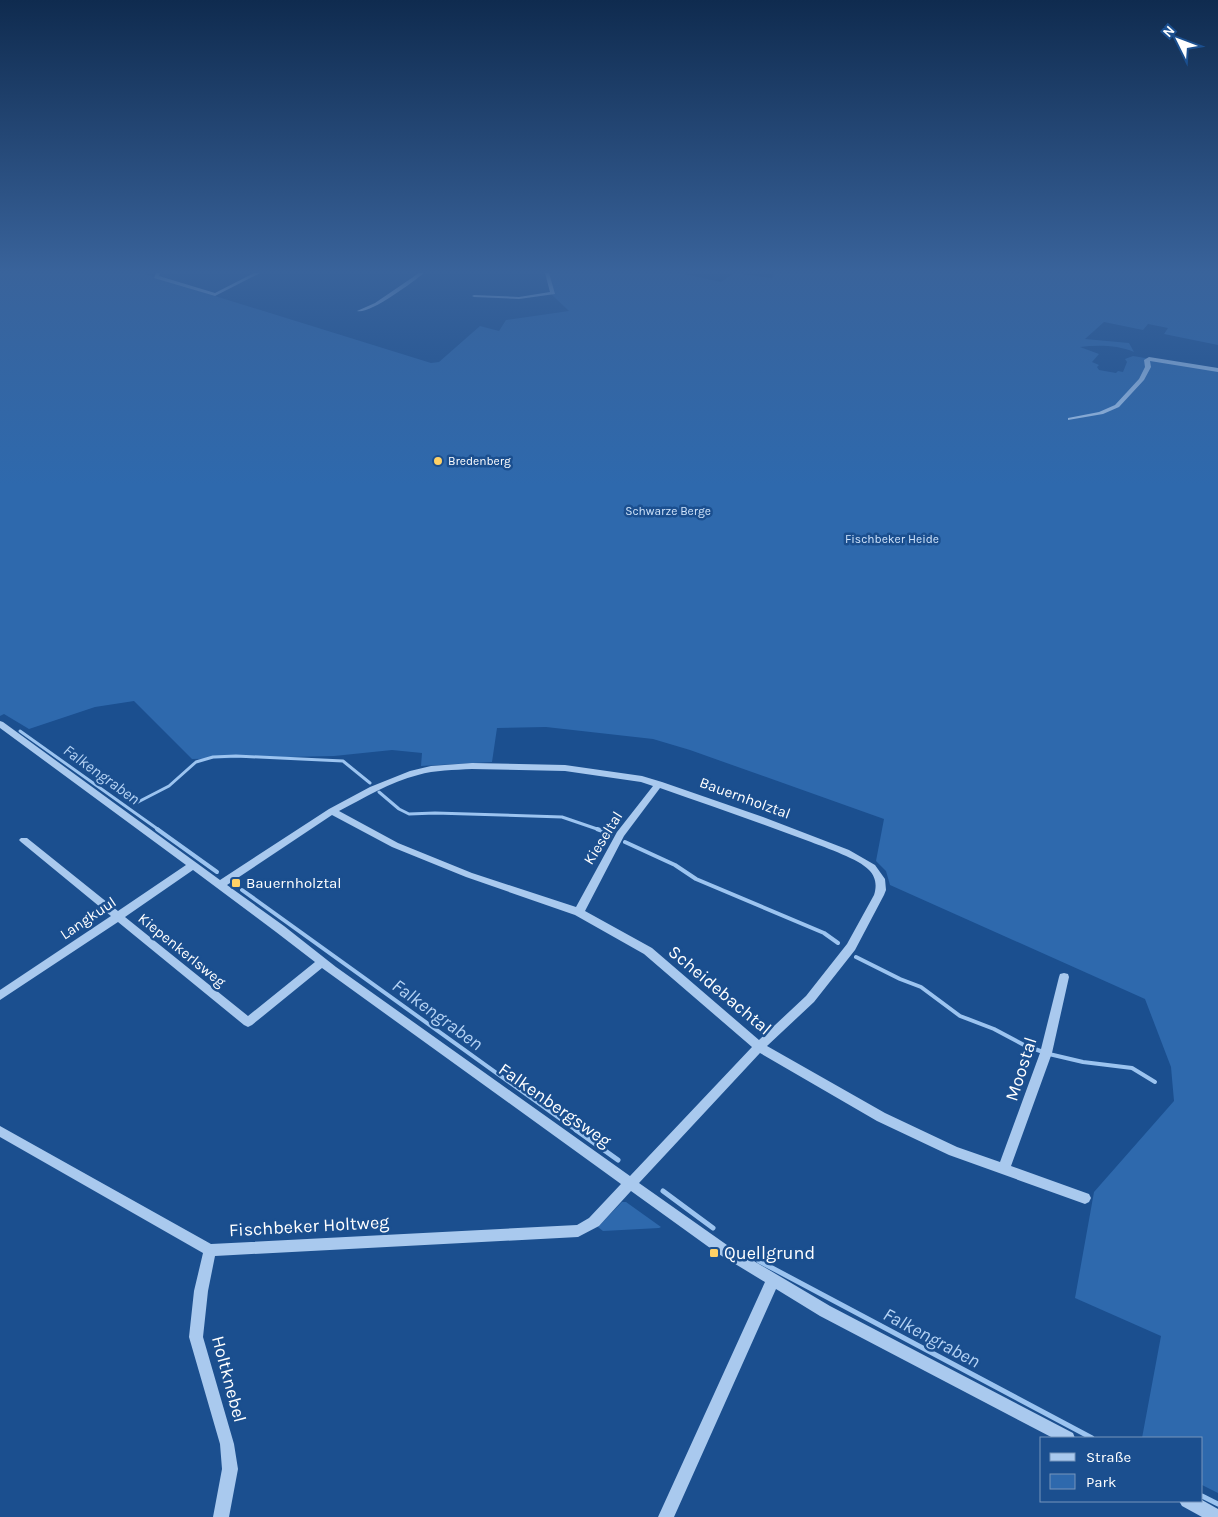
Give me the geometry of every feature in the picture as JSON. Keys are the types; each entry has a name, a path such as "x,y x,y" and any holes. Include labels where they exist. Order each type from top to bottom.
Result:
{"street":[{"path":"1070,419 1101,413 1117,406 1141,380 1148,367 1147,360 1149,359 1218,370"},
{"name":"Falkenbergsweg","path":"0,724 534,1116 631,1182 722,1248 825,1311 1066,1437"},
{"name":"Bauernholztal","path":"220,885 332,811 366,792 413,773 443,768 504,766 565,768 611,773 659,784 760,819 865,861 880,878 881,890 851,947 810,999 759,1047 631,1182"},
{"name":"Kieseltal","path":"579,912 620,834 659,784"},
{"name":"Scheidebachtal","path":"332,811 395,845 469,876 579,912 648,951 759,1047 881,1118 953,1152 1085,1198"},
{"name":"Kiepenkerlsweg","path":"24,840 248,1022 323,962"},
{"name":"Langkuul","path":"0,996 194,865"},
{"name":"Moostal","path":"1004,1169 1046,1053 1064,977"},
{"name":"Fischbeker Holtweg","path":"0,1131 210,1250 578,1231 594,1222 631,1182"},
{"name":"Holtknebel","path":"210,1250 201,1291 196,1337 227,1444 230,1469 221,1517"},
{"path":"666,1517 773,1280"},
{"path":"1189,1502 1218,1517"}],"green space":[{"name":"Schwarze Berge","path":"0,344 369,344 431,363 439,362 460,344 1129,344 1134,352 1107,346 1080,347 1099,354 1092,362 1099,365 1097,367 1099,370 1116,373 1118,371 1123,372 1127,362 1125,359 1133,356 1218,370 1218,1493 1203,1486 1203,1437 1142,1437 1161,1336 1075,1298 1094,1192 1174,1101 1171,1067 1145,999 890,885 886,871 876,861 884,819 690,750 653,739 546,727 497,728 492,762 421,766 422,753 392,750 334,756 192,759 134,701 95,707 29,729 4,714 0,716"},
{"path":"622,1202 626,1202 661,1227 603,1231 598,1227"}],"waterway":[{"name":"Falkengraben","path":"20,731 159,830"},
{"path":"138,802 169,786 196,762 213,757 236,756 343,761 370,783"},
{"path":"379,792 399,809 409,814 435,813 562,817 600,830"},
{"name":"Falkengraben","path":"157,829 217,872"},
{"path":"597,829 611,834"},
{"path":"625,842 675,865 696,879 824,933 838,943"},
{"name":"Falkengraben","path":"242,890 577,1131"},
{"path":"856,957 900,979 921,987 960,1016 994,1029 1024,1045 1043,1052"},
{"path":"1049,1054 1083,1062 1132,1068 1155,1082"},
{"name":"Falkengraben","path":"576,1130 618,1160"},
{"name":"Falkengraben","path":"663,1191 713,1228"},
{"name":"Falkengraben","path":"759,1261 1090,1437"},
{"name":"Falkengraben","path":"1203,1496 1218,1504"}],"place":[{"name":"Bredenberg","path":"438,461"},
{"name":"Bauernholztal","path":"236,883"},
{"name":"Quellgrund","path":"714,1253"}],"park label":[{"name":"Fischbeker Heide","path":"892,539"}]}
